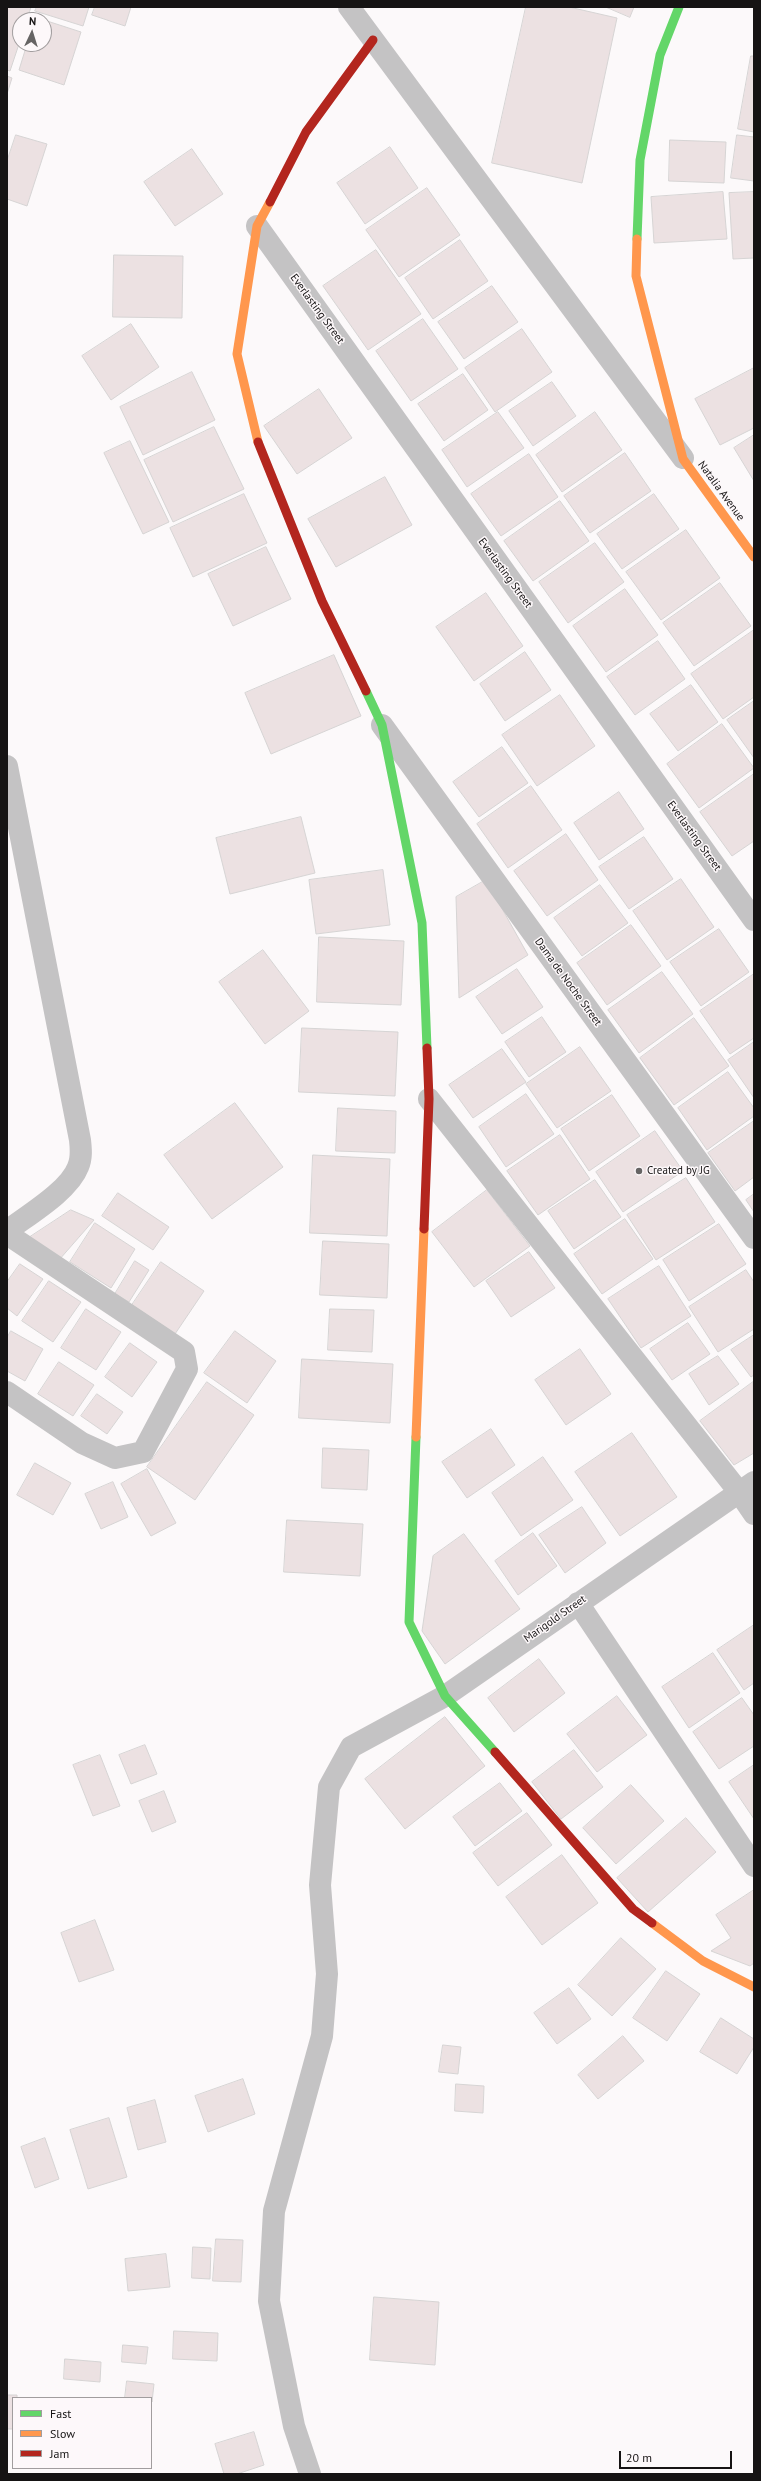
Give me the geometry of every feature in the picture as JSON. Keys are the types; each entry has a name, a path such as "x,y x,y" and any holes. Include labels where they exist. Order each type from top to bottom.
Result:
{"street":[{"path":"349,7 683,459"},
{"path":"679,7 660,55 640,160 636,276 683,459"},
{"path":"373,40 306,132 257,226 237,354 257,441 322,601 382,725 422,923 430,1099 409,1622 445,1696 633,1909 703,1961 754,1987"},
{"name":"Everlasting Street","path":"257,226 754,920"},
{"name":"Natalia Avenue","path":"683,459 754,557"},
{"name":"Dama de Noche Street","path":"382,725 754,1238"},
{"path":"7,766 81,1153 78,1167 71,1179 7,1230"},
{"path":"430,1099 747,1487 754,1514"},
{"path":"7,1234 184,1352 187,1369 143,1452 115,1458 82,1443 7,1392"},
{"name":"Marigold Street","path":"310,2474 294,2426 269,2301 274,2211 322,2036 327,1974 320,1884 329,1788 351,1747 445,1696 747,1487"},
{"path":"578,1603 754,1866"}],"building":[{"path":"7,7 31,7 29,12 12,12 12,52 16,52 10,71 7,70"},
{"path":"37,7 89,7 83,26 52,16 52,12 35,11"},
{"path":"95,7 131,7 125,26 92,15"},
{"path":"526,7 569,7 617,18 582,183 492,163"},
{"path":"606,7 634,7 630,17"},
{"path":"52,23 81,32 64,85 19,70 25,52 52,52"},
{"path":"751,56 754,56 754,132 738,129"},
{"path":"7,76 12,78 7,94"},
{"path":"16,135 47,144 27,206 7,199 7,161"},
{"path":"737,135 754,137 754,181 731,178"},
{"path":"670,140 726,142 724,183 669,181"},
{"path":"390,147 418,188 365,224 337,183"},
{"path":"192,149 223,194 175,226 144,182"},
{"path":"427,188 460,235 399,277 366,230"},
{"path":"723,192 727,239 654,243 651,197"},
{"path":"754,192 754,258 733,259 729,193"},
{"path":"460,240 488,281 433,319 405,278"},
{"path":"376,250 421,314 368,350 323,286"},
{"path":"114,255 183,256 182,318 113,317"},
{"path":"492,286 518,322 464,359 438,322"},
{"path":"423,319 458,369 411,401 376,351"},
{"path":"131,324 159,367 111,400 82,356"},
{"path":"522,329 552,372 495,412 465,368"},
{"path":"754,368 754,428 720,445 695,399"},
{"path":"192,372 215,420 143,455 120,407"},
{"path":"463,374 488,410 444,441 418,404"},
{"path":"552,382 576,416 533,446 509,411"},
{"path":"319,389 352,438 297,474 264,426"},
{"path":"498,412 524,448 467,487 442,450"},
{"path":"595,412 622,450 562,492 536,455"},
{"path":"214,427 244,489 173,522 144,460"},
{"path":"754,435 754,481 734,448"},
{"path":"130,441 169,522 143,534 104,453"},
{"path":"625,453 651,491 590,533 564,496"},
{"path":"529,454 558,497 501,536 471,494"},
{"path":"385,477 412,525 336,567 308,519"},
{"path":"244,494 267,543 193,577 170,528"},
{"path":"654,494 679,529 622,569 597,534"},
{"path":"560,501 589,541 533,581 504,541"},
{"path":"686,530 720,578 661,620 626,572"},
{"path":"595,543 624,582 568,623 539,582"},
{"path":"266,547 291,599 233,626 208,574"},
{"path":"720,583 751,626 694,666 663,623"},
{"path":"625,589 658,635 606,672 573,626"},
{"path":"486,593 523,646 474,681 436,627"},
{"path":"754,630 754,697 723,719 691,674"},
{"path":"658,641 685,679 635,715 607,677"},
{"path":"525,652 551,690 505,721 480,684"},
{"path":"334,655 361,716 271,754 245,693"},
{"path":"691,685 718,722 678,751 650,714"},
{"path":"560,695 595,746 537,786 502,735"},
{"path":"754,701 754,758 727,720"},
{"path":"722,724 754,768 699,808 667,764"},
{"path":"502,747 528,783 479,817 453,782"},
{"path":"754,774 754,841 732,856 700,812"},
{"path":"531,786 562,830 508,868 477,824"},
{"path":"619,792 644,829 599,860 574,823"},
{"path":"301,817 315,873 230,894 216,838"},
{"path":"566,834 598,880 547,916 514,871"},
{"path":"644,837 673,879 629,909 599,867"},
{"path":"383,870 390,925 316,934 309,880"},
{"path":"681,879 714,927 667,960 633,911"},
{"path":"486,880 528,955 459,998 456,897"},
{"path":"600,885 628,923 582,956 554,918"},
{"path":"631,925 661,966 607,1005 577,963"},
{"path":"719,929 749,972 701,1006 670,962"},
{"path":"319,937 404,941 401,1005 317,1002"},
{"path":"263,950 309,1011 265,1044 219,982"},
{"path":"517,969 543,1007 502,1034 476,997"},
{"path":"662,972 693,1014 639,1053 608,1010"},
{"path":"754,974 754,1038 730,1054 700,1011"},
{"path":"542,1017 566,1052 529,1077 505,1042"},
{"path":"694,1018 729,1066 674,1105 640,1058"},
{"path":"302,1028 398,1032 395,1096 299,1092"},
{"path":"754,1042 754,1098 728,1060"},
{"path":"580,1047 611,1091 557,1128 526,1084"},
{"path":"502,1049 526,1082 473,1118 449,1085"},
{"path":"728,1072 754,1108 754,1116 707,1150 678,1108"},
{"path":"526,1094 554,1134 506,1167 479,1127"},
{"path":"612,1095 640,1136 589,1171 561,1129"},
{"path":"235,1103 283,1167 212,1219 164,1155"},
{"path":"338,1108 396,1111 395,1153 336,1151"},
{"path":"754,1121 754,1177 735,1191 708,1153"},
{"name":"Created by JG","path":"655,1131 683,1171 623,1212 596,1172"},
{"path":"560,1135 590,1179 538,1215 507,1171"},
{"path":"313,1155 390,1159 387,1236 310,1233"},
{"path":"686,1178 715,1222 656,1260 627,1215"},
{"path":"595,1180 621,1217 574,1249 548,1211"},
{"path":"487,1190 530,1246 474,1287 432,1232"},
{"path":"118,1193 169,1227 153,1250 102,1216"},
{"path":"754,1194 754,1212 746,1200"},
{"path":"71,1210 94,1220 59,1260 30,1237"},
{"path":"625,1219 653,1259 602,1294 574,1254"},
{"path":"95,1223 135,1249 111,1288 70,1262"},
{"path":"719,1224 746,1264 689,1301 663,1260"},
{"path":"323,1241 389,1244 387,1298 320,1295"},
{"path":"529,1252 555,1288 511,1317 486,1281"},
{"path":"135,1261 149,1270 129,1302 115,1294"},
{"path":"161,1262 204,1291 175,1334 132,1305"},
{"path":"20,1264 43,1279 17,1316 7,1308 7,1282"},
{"path":"659,1266 691,1316 641,1348 608,1299"},
{"path":"746,1270 754,1282 754,1329 718,1352 689,1307"},
{"path":"49,1281 81,1302 53,1342 22,1321"},
{"path":"86,1309 121,1332 96,1370 61,1348"},
{"path":"330,1309 374,1310 372,1352 328,1350"},
{"path":"688,1323 710,1354 672,1380 650,1349"},
{"path":"11,1331 43,1349 25,1381 7,1371 7,1338"},
{"path":"235,1331 276,1361 247,1403 204,1373"},
{"path":"754,1335 754,1375 751,1377 731,1350"},
{"path":"130,1343 157,1362 132,1397 105,1377"},
{"path":"580,1349 611,1394 566,1425 535,1380"},
{"path":"718,1356 739,1384 709,1405 689,1374"},
{"path":"302,1359 393,1364 390,1423 299,1418"},
{"path":"59,1362 94,1385 73,1416 38,1394"},
{"path":"207,1382 254,1415 195,1500 147,1467"},
{"path":"753,1382 754,1453 734,1465 700,1421"},
{"path":"97,1394 123,1412 107,1434 81,1416"},
{"path":"491,1429 515,1465 467,1498 442,1462"},
{"path":"632,1433 677,1497 620,1536 575,1472"},
{"path":"323,1448 369,1450 367,1490 322,1488"},
{"path":"543,1457 573,1500 521,1536 492,1493"},
{"path":"35,1463 71,1483 53,1515 17,1495"},
{"path":"147,1469 176,1523 151,1536 121,1484"},
{"path":"113,1482 128,1517 101,1529 85,1494"},
{"path":"582,1507 606,1543 565,1573 539,1535"},
{"path":"287,1520 363,1524 360,1576 284,1572"},
{"path":"533,1533 557,1566 518,1595 495,1561"},
{"path":"464,1534 520,1609 445,1664 422,1631 433,1556"},
{"path":"754,1625 754,1683 744,1690 717,1650"},
{"path":"713,1653 740,1693 689,1728 662,1687"},
{"path":"539,1659 565,1693 514,1732 488,1698"},
{"path":"617,1696 647,1735 597,1772 567,1734"},
{"path":"742,1698 754,1715 754,1746 719,1769 693,1732"},
{"path":"445,1717 485,1766 405,1829 365,1779"},
{"path":"145,1745 157,1774 131,1784 119,1755"},
{"path":"574,1750 603,1787 561,1819 532,1782"},
{"path":"100,1755 120,1806 93,1816 73,1765"},
{"path":"754,1765 754,1819 729,1782"},
{"path":"500,1783 522,1811 475,1846 453,1817"},
{"path":"631,1785 664,1821 616,1864 583,1828"},
{"path":"164,1791 176,1822 152,1832 139,1801"},
{"path":"527,1813 552,1845 498,1886 473,1853"},
{"path":"686,1818 716,1852 648,1912 617,1878"},
{"path":"562,1855 598,1903 542,1945 506,1897"},
{"path":"754,1890 754,1963 750,1966 711,1951 731,1938 716,1915"},
{"path":"95,1920 114,1970 79,1982 61,1933"},
{"path":"621,1938 656,1969 612,2016 578,1985"},
{"path":"666,1971 700,1994 667,2041 633,2018"},
{"path":"569,1988 591,2019 557,2044 534,2013"},
{"path":"721,2018 754,2039 754,2047 737,2074 700,2052"},
{"path":"623,2036 644,2061 598,2099 578,2075"},
{"path":"443,2045 461,2047 458,2074 439,2072"},
{"path":"243,2079 255,2114 208,2132 195,2096"},
{"path":"456,2084 484,2086 483,2113 455,2111"},
{"path":"155,2100 166,2142 138,2150 127,2108"},
{"path":"109,2118 127,2177 88,2189 70,2130"},
{"path":"45,2138 59,2179 35,2188 21,2147"},
{"path":"216,2239 243,2240 241,2282 213,2281"},
{"path":"193,2247 211,2248 210,2279 192,2278"},
{"path":"166,2254 170,2287 128,2291 125,2259"},
{"path":"374,2297 439,2302 435,2365 370,2360"},
{"path":"174,2331 218,2333 217,2361 173,2359"},
{"path":"123,2345 148,2347 146,2364 122,2362"},
{"path":"65,2359 101,2362 100,2382 64,2379"},
{"path":"127,2381 154,2384 152,2402 152,2397 125,2397"},
{"path":"7,2395 17,2395 17,2397 12,2397 12,2429 7,2429"},
{"path":"254,2432 264,2465 237,2474 224,2474 215,2444"}],"traffic: fast":[{"path":"637,239 640,160 660,55 679,7"},
{"path":"366,691 382,725 422,923 427,1048"},
{"path":"416,1437 409,1622 445,1696 495,1752"}],"traffic: slow":[{"path":"258,442 237,354 257,226 270,202"},
{"path":"637,239 636,276 683,459 754,557"},
{"path":"416,1437 424,1229"},
{"path":"652,1923 703,1961 754,1987"}],"traffic: jam":[{"path":"270,202 306,132 373,40"},
{"path":"258,442 322,601 366,691"},
{"path":"424,1229 429,1099 427,1048"},
{"path":"495,1752 633,1909 652,1923"}],"place":[{"name":"Created by JG","path":"639,1171"}]}
